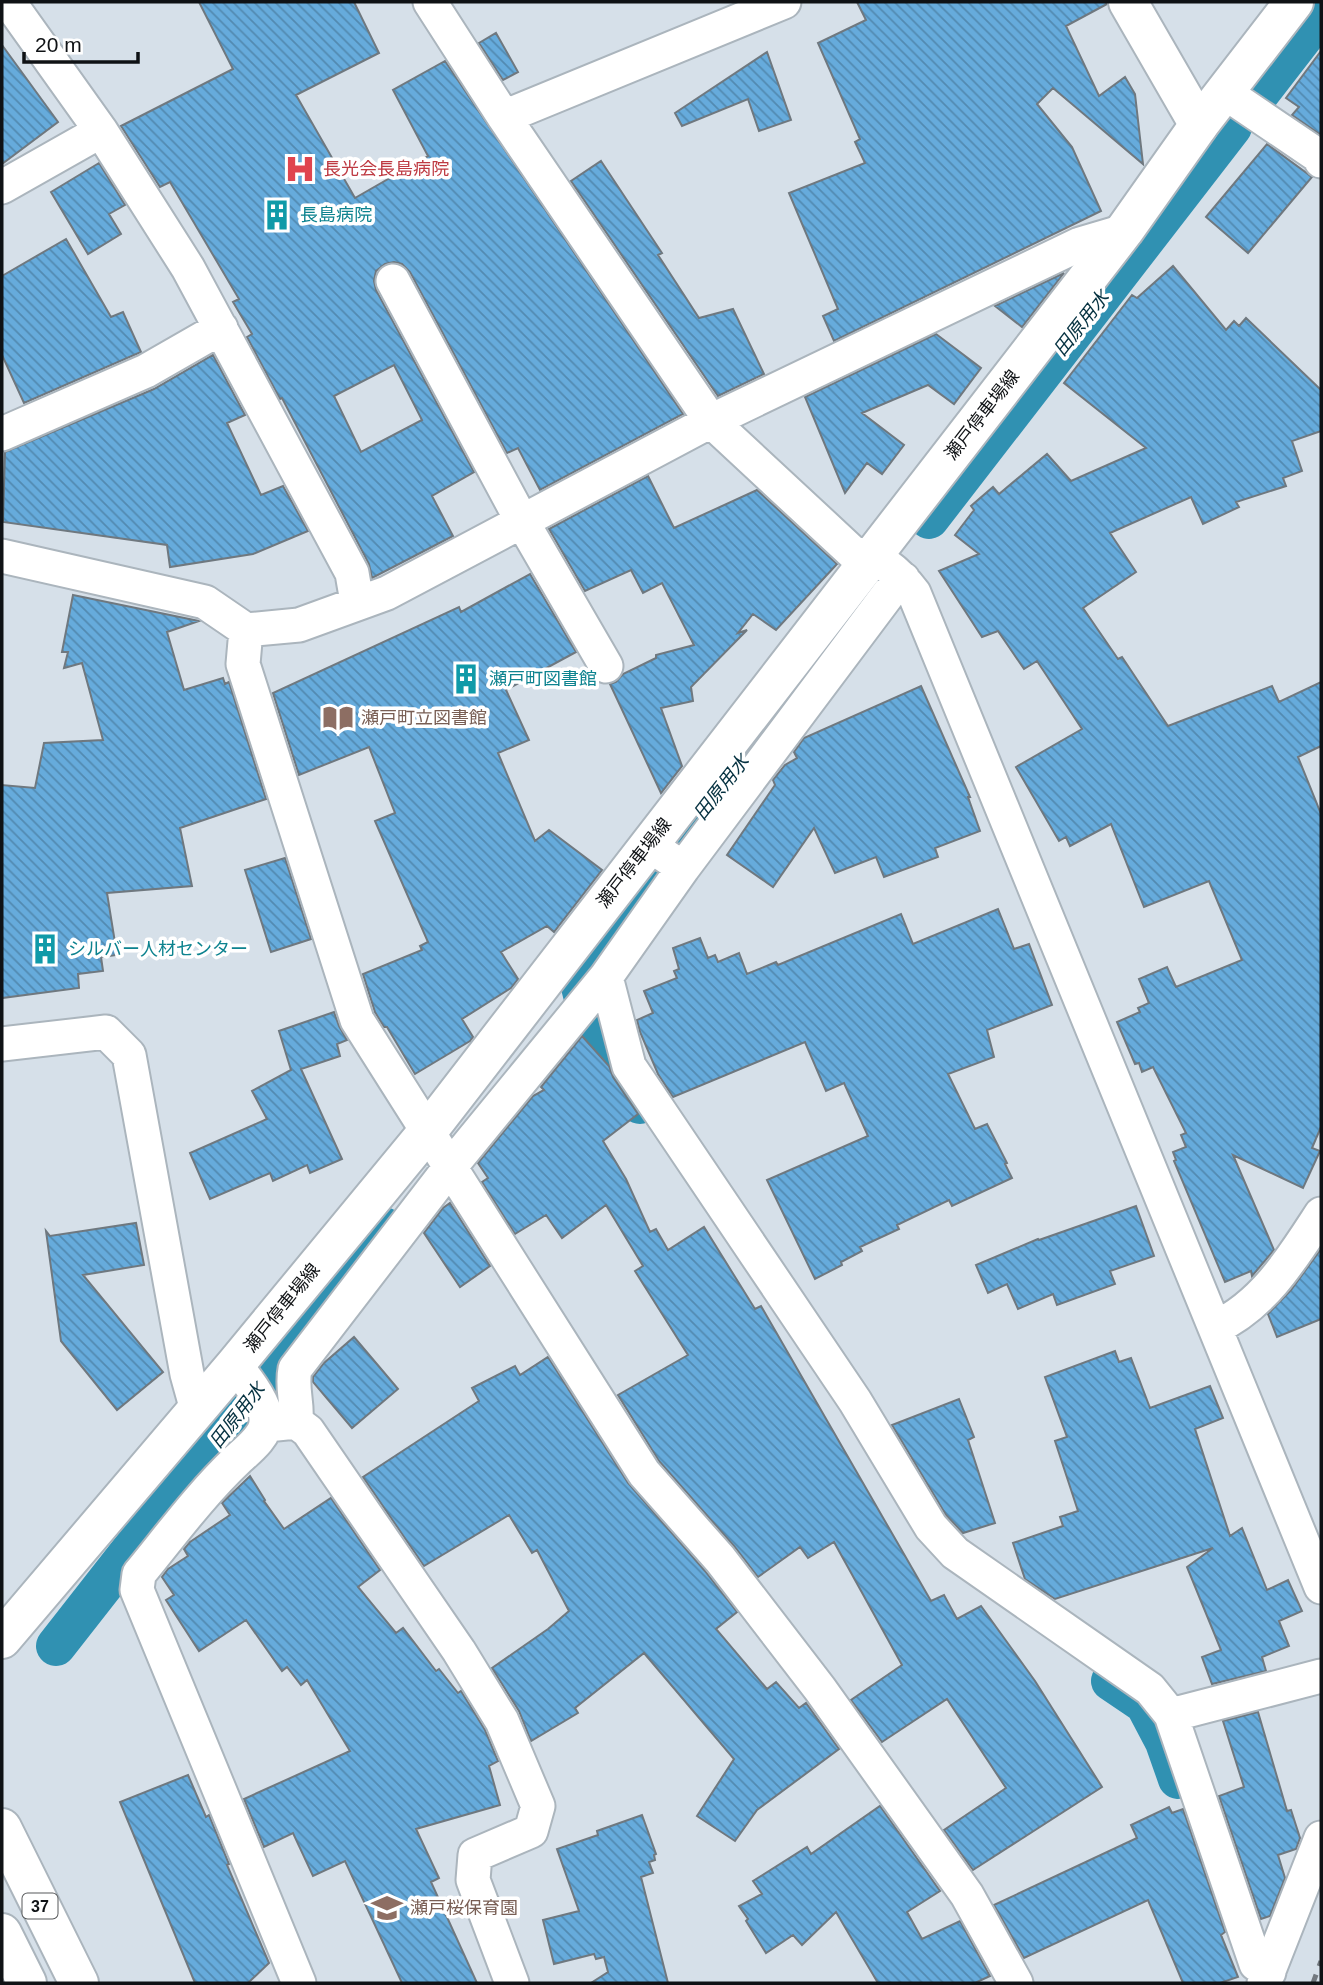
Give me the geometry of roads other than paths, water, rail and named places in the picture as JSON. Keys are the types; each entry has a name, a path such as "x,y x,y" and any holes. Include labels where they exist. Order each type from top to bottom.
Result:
{"main road":[{"path":"1128,2 1199,125"},
{"name":"瀬戸停車場線","path":"2,1639 197,1410 241,1373 428,1130 666,856 873,555 1124,231 1199,125 1294,2"},
{"name":"37","path":"2,1828 79,1983"},
{"name":"37","path":"2,1933 27,1983"}],"street":[{"path":"9,2 101,131 188,268 352,573 357,602"},
{"path":"430,2 504,117 711,421 853,553 873,555 903,579 914,593 1321,1587"},
{"path":"504,117 784,2"},
{"path":"1224,92 1321,158"},
{"path":"2,187 101,131"},
{"path":"2,556 205,602 246,630 299,625 387,593 711,421 1080,244 1124,231"},
{"path":"393,281 523,523 606,666"},
{"path":"2,434 146,371 221,328"},
{"path":"299,1983 136,1590 139,1574 211,1485 276,1420 297,1404 292,1384 295,1369 451,1166 606,978 666,856 903,579"},
{"path":"246,630 243,664 357,1020 644,1474 720,1559 820,1689 967,1895 1016,1983"},
{"path":"606,978 629,1066 855,1401 931,1527 956,1553 1150,1689 1171,1715 1256,1964 1267,1978"},
{"path":"2,1044 106,1032 129,1055 187,1374 197,1410"},
{"path":"1216,1327 1233,1320 1279,1277 1321,1214"},
{"path":"241,1373 276,1420 308,1431 459,1651 502,1721 538,1806 531,1831 475,1855 473,1880 512,1983"},
{"path":"1171,1715 1321,1676"},
{"path":"1267,1978 1321,1838"}],"waterway":[{"name":"田原用水","path":"1259,94 1321,14"},
{"name":"田原用水","path":"929,519 1232,127"},
{"name":"田原用水","path":"640,1104 593,1034 577,971 794,693"},
{"name":"田原用水","path":"56,1646 384,1227"},
{"path":"1111,1681 1145,1704 1165,1742 1178,1779"}],"railway":[{"path":"1313,1983 1321,1961"}],"place":[{"name":"長光会長島病院","path":"300,169"},
{"name":"長島病院","path":"277,215"},
{"name":"瀬戸町図書館","path":"466,679"},
{"name":"瀬戸町立図書館","path":"338,718"},
{"name":"シルバー人材センター","path":"45,949"},
{"name":"瀬戸桜保育園","path":"387,1908"}]}
